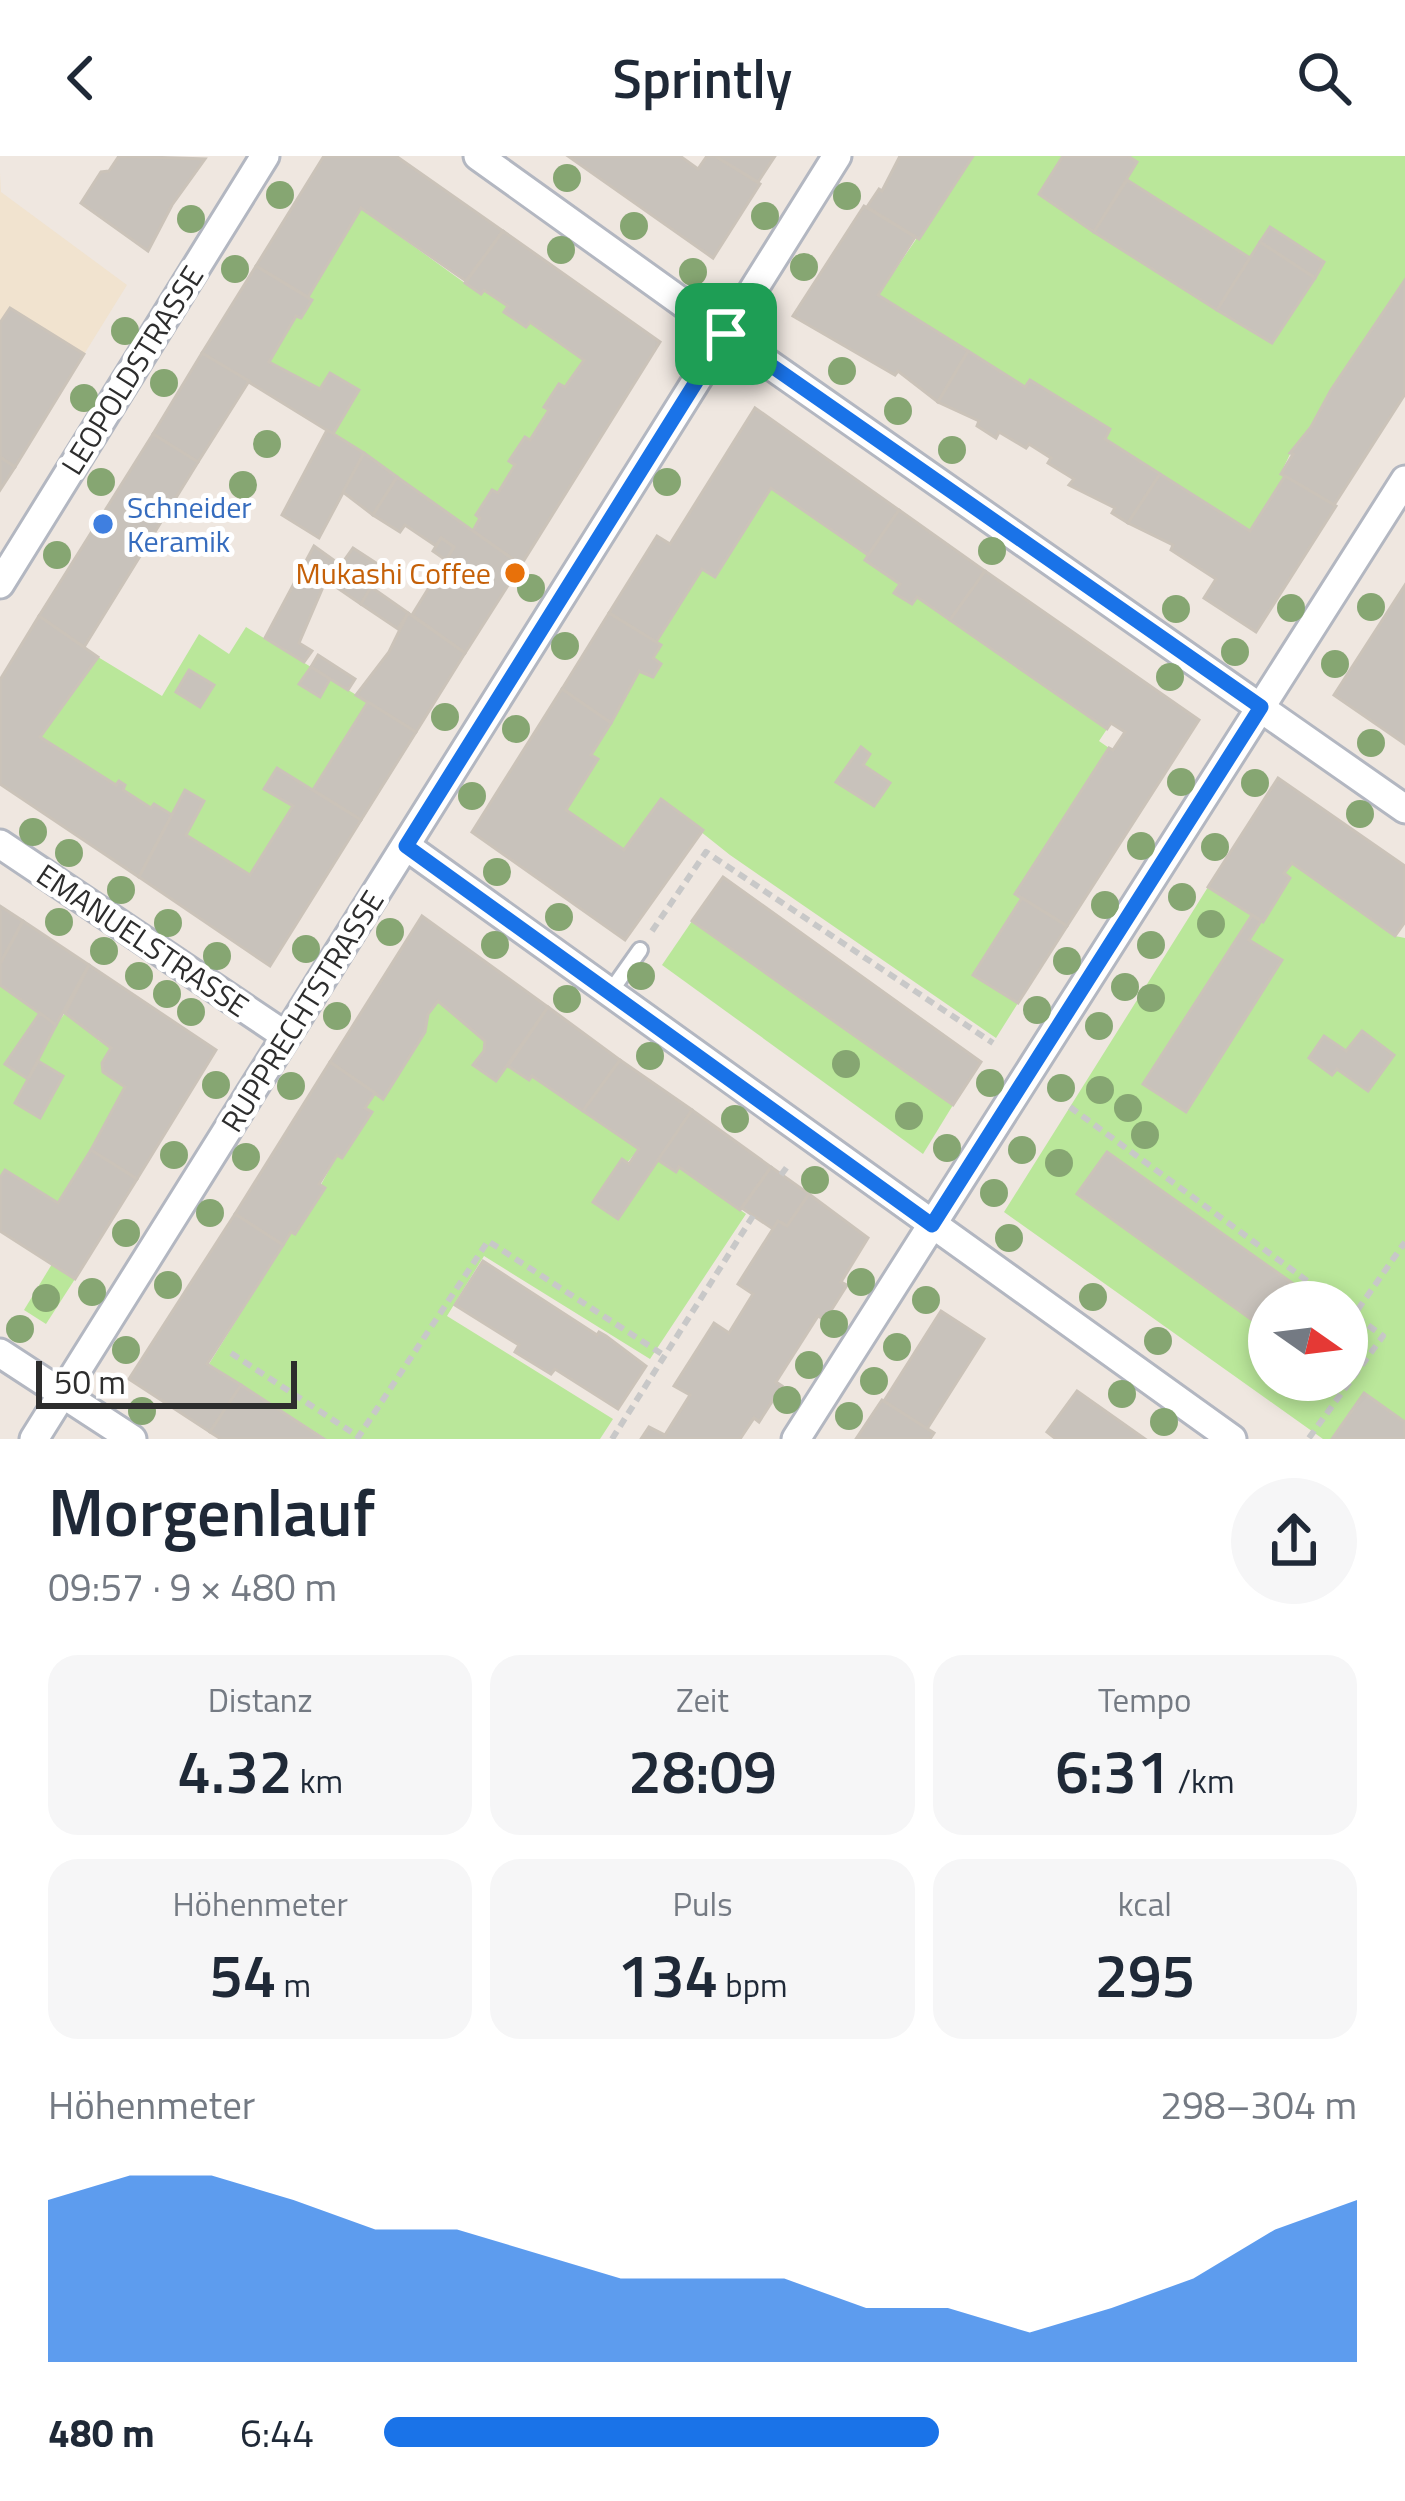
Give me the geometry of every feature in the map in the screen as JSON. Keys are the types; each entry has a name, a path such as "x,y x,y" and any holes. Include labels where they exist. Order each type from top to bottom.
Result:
{"street":[{"name":"LEOPOLDSTRASSE","path":"0,584 265,156"},
{"path":"478,156 1405,808"},
{"name":"RUPPRECHTSTRASSE","path":"34,1439 837,156"},
{"path":"796,1439 1405,480"},
{"name":"EMANUELSTRASSE","path":"0,844 286,1036"},
{"path":"406,846 1232,1439"},
{"path":"0,1353 132,1439"}],"lane":[{"path":"611,991 640,950"}],"path":[{"path":"640,950 706,852 993,1043"},
{"path":"1070,1107 1307,1281"},
{"path":"612,1439 753,1216"},
{"path":"231,1353 360,1438 488,1241 665,1356"},
{"path":"1368,1290 1405,1242"},
{"path":"1368,1325 1383,1336 1368,1357"},
{"path":"1309,1438 1336,1401"}],"shaded area":[{"path":"0,173 1,192 127,285 0,490"}],"green space":[{"path":"973,156 1405,156 1405,280 1291,452 1281,473 1285,476 1250,531 1105,439 1030,381 1025,387 878,295"},
{"path":"361,208 480,294 484,290 508,306 505,312 525,327 530,322 584,360 544,406 549,410 530,440 525,438 498,493 492,491 477,514 480,518 473,531 333,434 359,390 331,373 320,389 269,362 296,316 301,318 312,301 308,297"},
{"path":"771,488 868,555 865,560 900,584 895,593 912,604 917,597 1107,729 1099,741 1109,748 1016,893 1022,898 973,975 1018,1003 996,1038 730,855 661,800 624,850 566,810 598,760 591,755 625,692 639,671 653,676 661,665 653,658 661,646 656,642 702,569 716,577"},
{"path":"246,627 311,667 299,684 319,697 330,679 368,702 313,790 276,769 264,789 293,806 250,875 186,835 203,801 185,790 172,815 155,804 151,808 123,790 119,782 116,785 40,737 98,657 162,696 199,634 229,654"},
{"path":"1292,863 1395,936 1405,938 1405,1422 1368,1396 1368,1281 1248,1281 1248,1386 1004,1212 1208,887 1252,915 1144,1084 1186,1111 1282,961 1249,940 1290,879 1284,873"},
{"path":"692,921 953,1105 923,1154 662,965"},
{"path":"0,985 56,1025 65,1013 99,1036 111,1048 102,1063 103,1072 125,1087 58,1203 6,1170 0,1178"},
{"path":"438,1001 485,1041 473,1066 495,1081 508,1066 528,1080 532,1076 639,1149 594,1201 658,1160 675,1172 679,1167 746,1214 650,1359 484,1256 447,1316 613,1419 600,1439 326,1439 209,1364 291,1232 295,1233 337,1155 343,1157 371,1113 365,1108 375,1093 384,1098"},
{"path":"52,1264 75,1279 46,1324 24,1310"},
{"path":"1270,1401 1358,1401 1332,1439 1323,1439"}],"building":[{"path":"119,156 205,159 172,205 148,251 81,203 101,172 109,171"},
{"path":"324,156 396,156 503,231 466,281 361,208 308,297 256,266"},
{"path":"568,156 680,156 698,169 707,156 715,156 760,184 713,258"},
{"path":"715,156 775,156 758,182"},
{"path":"900,156 973,156 919,239 867,207 882,191"},
{"path":"1063,156 1128,156 1137,162 1094,232 1039,194"},
{"path":"1127,180 1250,258 1217,310 1094,232"},
{"path":"864,206 915,237 878,295 968,351 938,402 898,371 895,375 793,316"},
{"path":"1270,227 1324,262 1315,278 1260,242"},
{"path":"503,231 660,342 521,565 473,531 480,518 476,515 492,490 498,493 515,465 509,461 525,437 530,440 559,384 565,387 584,360 530,322 526,327 504,312 508,306 484,290 481,294 465,283"},
{"path":"1260,242 1315,278 1272,343 1217,310"},
{"path":"256,266 312,300 301,318 296,316 269,362 320,389 330,373 359,390 333,434 202,353"},
{"path":"1405,280 1405,394 1334,505 1281,474 1290,453"},
{"path":"10,308 84,354 15,467 0,457 0,323"},
{"path":"968,351 1025,387 1030,380 1110,429 1105,439 1160,474 1128,523 1112,513 1115,508 1069,485 1074,479 1048,463 1051,458 999,432 996,438 977,426 979,421 938,402"},
{"path":"202,353 249,381 198,462 153,434"},
{"path":"755,408 899,510 868,555 771,488 715,577 702,569 656,642 609,613 657,536 670,544"},
{"path":"327,430 364,453 319,538 282,515"},
{"path":"153,434 198,462 84,647 39,616"},
{"path":"364,453 397,477 373,515 343,492"},
{"path":"0,457 15,467 0,490"},
{"path":"1160,474 1250,531 1285,476 1336,506 1256,632 1204,598 1216,579 1171,550 1173,545 1128,523"},
{"path":"397,477 521,565 465,653 412,615 454,547 441,538 436,546 405,525 400,532 373,515"},
{"path":"899,510 985,571 950,620 917,597 912,604 894,593 900,584 865,560"},
{"path":"441,538 454,547 446,560 433,551"},
{"path":"314,546 371,587 361,604 326,580 299,643 312,651 304,662 265,638"},
{"path":"353,548 379,565 367,584 341,565"},
{"path":"985,571 1199,720 1067,926 1015,894 1109,748 1113,750 1125,732 1111,723 1107,729 950,620"},
{"path":"1405,585 1405,744 1334,695"},
{"path":"371,587 408,613 398,629 361,604"},
{"path":"408,613 465,653 416,732 356,695 389,652"},
{"path":"609,613 661,645 653,658 661,664 653,677 639,671 611,723 562,689"},
{"path":"39,616 98,657 40,737 116,785 119,781 125,785 123,790 151,808 154,804 172,815 139,877 0,784 0,680"},
{"path":"318,655 355,679 348,690 311,667"},
{"path":"311,667 330,679 320,697 299,684"},
{"path":"189,670 214,685 200,707 176,692"},
{"path":"562,689 611,723 591,755 598,759 566,810 624,850 661,799 703,830 625,940 472,832"},
{"path":"368,702 416,732 361,820 313,790"},
{"path":"861,747 870,754 863,765 890,783 874,806 836,782"},
{"path":"277,768 361,820 270,966 139,877 185,790 204,801 186,835 250,875 293,806 264,789"},
{"path":"1278,778 1405,866 1405,922 1395,936 1292,863 1284,873 1290,878 1263,922 1208,887"},
{"path":"723,877 981,1062 953,1105 692,921"},
{"path":"1022,898 1067,926 1018,1003 973,975"},
{"path":"0,906 23,921 0,964"},
{"path":"1252,915 1261,921 1249,940 1282,960 1186,1112 1143,1084"},
{"path":"422,916 548,1007 496,1081 473,1065 485,1041 438,1001 428,1014 425,1032 383,1099 330,1062"},
{"path":"23,921 89,965 56,1025 0,985 0,964"},
{"path":"89,965 216,1050 137,1179 91,1150 125,1087 103,1072 102,1063 111,1048 65,1013"},
{"path":"548,1007 620,1060 583,1111 532,1076 529,1080 508,1066"},
{"path":"40,1013 56,1025 28,1079 5,1064"},
{"path":"1362,1031 1394,1055 1368,1091 1337,1069 1332,1075 1309,1058 1324,1036 1346,1051"},
{"path":"620,1060 692,1110 618,1219 593,1202 622,1159 629,1164 639,1149 583,1111"},
{"path":"38,1061 63,1076 40,1118 15,1103"},
{"path":"330,1062 375,1093 365,1108 372,1112 342,1158 337,1155 319,1184 325,1188 283,1245 235,1214"},
{"path":"692,1110 771,1167 740,1210 679,1167 676,1172 658,1160"},
{"path":"91,1150 137,1179 75,1279 0,1231 0,1178 5,1170 58,1203"},
{"path":"1107,1152 1289,1281 1248,1281 1248,1317 1077,1194"},
{"path":"771,1167 809,1194 787,1226 778,1221 773,1229 742,1208"},
{"path":"809,1194 868,1238 841,1282 847,1285 825,1320 818,1316 776,1382 782,1386 759,1422 754,1418 740,1439 641,1439 649,1427 665,1435 690,1395 674,1386 714,1323 729,1333 753,1294 738,1284 778,1221 787,1226"},
{"path":"235,1214 283,1245 207,1364 241,1385 210,1432 129,1379"},
{"path":"483,1261 646,1366 618,1409 555,1369 551,1374 515,1352 519,1345 455,1305"},
{"path":"941,1311 984,1339 927,1429 884,1401"},
{"path":"241,1385 324,1439 221,1439 210,1432"},
{"path":"1077,1391 1145,1439 1056,1439 1047,1432"},
{"path":"1368,1396 1405,1422 1405,1439 1332,1439 1358,1401 1368,1401"},
{"path":"882,1400 934,1433 930,1439 856,1439"}],"place":[{"name":"Schneider Keramik","path":"103,524"},
{"name":"Mukashi Coffee","path":"515,573"}],"route":[{"path":"726,334 1261,707 932,1225 406,846 726,334"}]}
